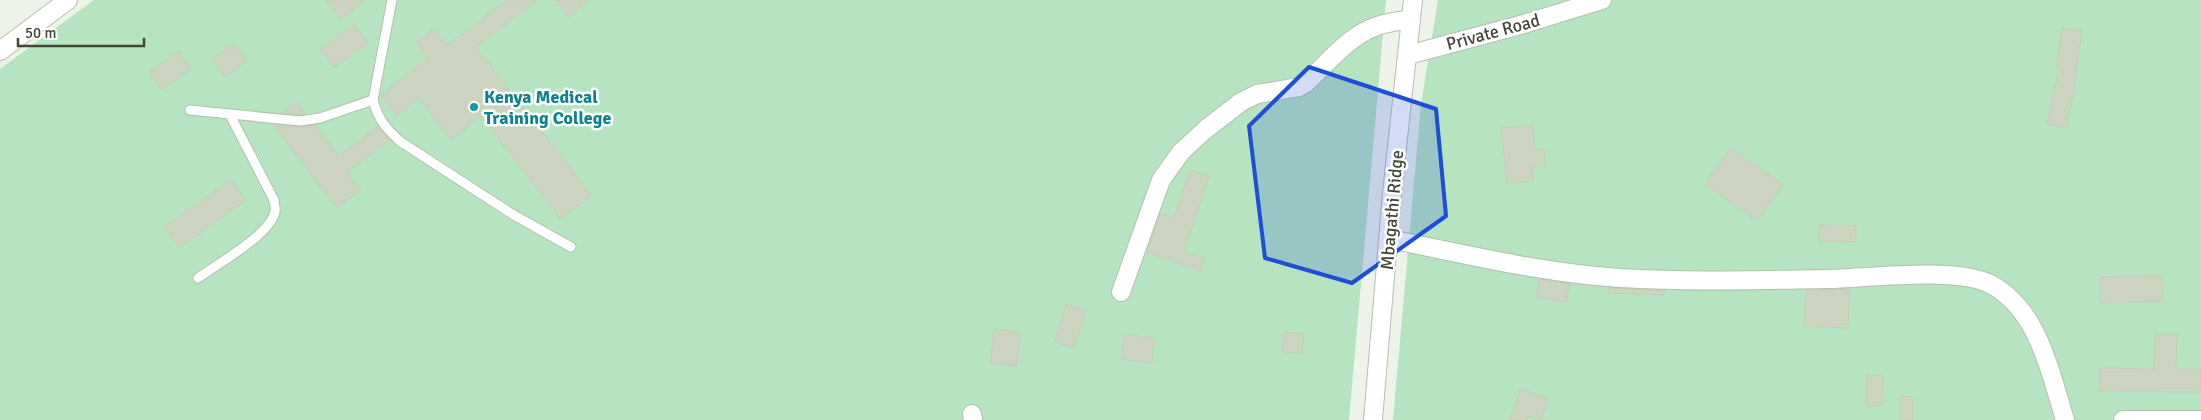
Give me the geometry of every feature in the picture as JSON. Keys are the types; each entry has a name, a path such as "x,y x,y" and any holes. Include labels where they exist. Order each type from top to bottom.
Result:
{"street":[{"path":"0,51 68,0"},
{"name":"Mbagathi Ridge","path":"1373,420 1389,239 1414,0"},
{"name":"Private Road","path":"1408,55 1579,4 1602,0"},
{"path":"1121,292 1162,180 1181,152 1241,102 1257,94 1298,87 1306,83 1345,44 1371,27 1390,21 1411,20"},
{"path":"1389,239 1519,265 1619,278 1826,279 1956,274 1988,284 2006,297 2030,320 2065,420"},
{"path":"2123,420 2200,420"}],"lane":[{"path":"392,0 373,100 377,115 385,128 401,142 512,214 571,247"},
{"path":"190,110 300,121 320,118 373,100"},
{"path":"198,278 259,235 270,223 275,212 274,200 230,115"}],"highlighted area":[{"path":"1309,67 1436,109 1446,216 1352,283 1265,258 1249,126"}],"green space":[{"path":"94,0 1386,0 1349,420 0,420 0,69"},
{"path":"1438,0 2201,0 2201,420 1393,420 1421,104"}],"building":[{"path":"326,0 365,0 340,19"},
{"name":"Kenya Medical Training College","path":"507,0 537,0 476,47 591,195 561,219 481,116 451,140 419,98 397,115 381,95 428,58 416,43 434,29 447,46"},
{"path":"555,0 589,0 568,17"},
{"path":"354,24 368,43 334,67 320,49"},
{"path":"2062,28 2082,31 2074,84 2076,84 2066,128 2047,124 2059,68 2056,68"},
{"path":"234,43 247,61 225,77 212,59"},
{"path":"178,51 191,68 162,90 149,73"},
{"path":"296,101 306,114 281,113"},
{"path":"274,125 299,127 315,125 339,156 378,127 390,140 347,172 361,190 336,207"},
{"path":"1532,125 1535,150 1544,149 1546,166 1532,167 1533,181 1507,184 1501,128"},
{"path":"1731,148 1783,185 1757,221 1705,184"},
{"path":"1190,170 1209,176 1184,252 1205,258 1201,271 1147,253 1160,214 1174,218"},
{"path":"231,180 246,200 179,248 164,227"},
{"path":"1819,225 1856,226 1856,242 1819,241"},
{"path":"2162,275 2163,301 2100,303 2100,277"},
{"path":"1539,279 1570,284 1566,302 1536,297"},
{"path":"1609,288 1664,290 1664,295 1608,293"},
{"path":"1850,289 1848,328 1804,326 1806,290"},
{"path":"1066,304 1086,310 1074,348 1055,342"},
{"path":"994,329 1020,332 1017,366 990,363"},
{"path":"1284,332 1304,334 1302,353 1282,352"},
{"path":"1125,334 1155,339 1152,363 1121,359"},
{"path":"2155,334 2177,334 2176,369 2201,369 2201,392 2099,391 2100,368 2154,369"},
{"path":"1867,375 1883,376 1882,406 1866,406"},
{"path":"1520,389 1548,398 1541,420 1528,416 1527,420 1510,420"},
{"path":"1900,396 1913,397 1913,420 1900,420"}],"place":[{"name":"Kenya Medical Training College","path":"474,107"}]}
